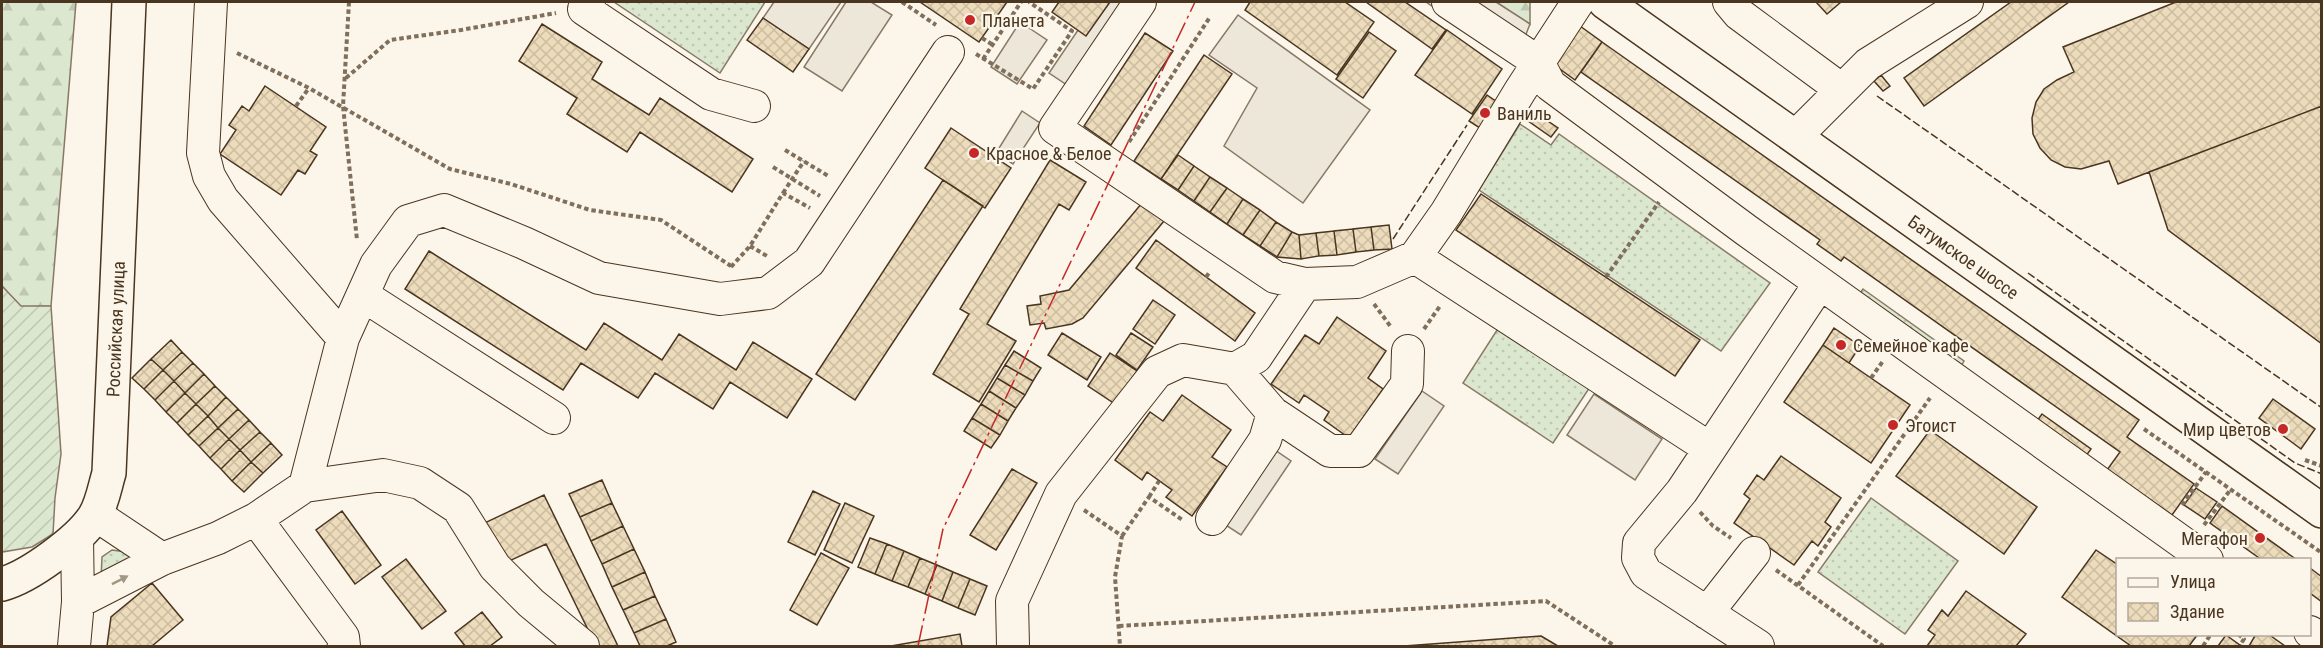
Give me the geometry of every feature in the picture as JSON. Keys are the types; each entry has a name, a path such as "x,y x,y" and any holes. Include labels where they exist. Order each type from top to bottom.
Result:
{"main road":[{"name":"Российская улица","path":"86,526 109,473 129,2"},
{"name":"Батумское шоссе","path":"1605,2 2322,511"},
{"path":"2,584 15,580 86,526"}],"street":[{"path":"211,2 203,153 209,176 223,200 343,338"},
{"path":"1140,2 1055,128 1275,277 1305,284 1357,282 1415,257 1446,213 1538,62 1578,2"},
{"path":"1448,2 1538,62 1550,85 1820,283 2202,546"},
{"path":"1729,2 1739,14 1842,90"},
{"path":"1796,136 1868,64 1967,2"},
{"path":"586,5 711,94 754,106"},
{"path":"304,486 343,338 376,265 408,221 444,210 524,243 599,278 720,298 768,294 809,262 954,44"},
{"path":"1415,257 1709,448"},
{"path":"1758,646 1646,573 1638,558 1639,543 1682,491 1820,283"},
{"path":"1235,369 1256,357 1305,284"},
{"path":"363,296 554,418"},
{"path":"1013,646 1012,601 1061,494 1157,372 1183,360 1235,369 1273,413 1330,451 1359,451 1407,384 1408,351"},
{"path":"1212,519 1265,440 1273,413"},
{"path":"78,602 162,559 218,538 256,519 304,486 383,475 420,483 458,508 495,567 531,603 583,646"},
{"path":"256,519 343,637 344,646"},
{"path":"86,526 162,559"},
{"name":"Российская улица","path":"74,646 86,526"},
{"path":"1707,613 1754,554"}],"path":[{"path":"349,2 343,106 358,249"},
{"path":"902,2 954,44 1033,89 1072,31 1029,2"},
{"path":"983,60 1021,2"},
{"path":"345,78 390,40 461,30 586,5"},
{"path":"1123,151 1210,17"},
{"path":"982,38 993,45"},
{"path":"231,50 343,106 450,169 511,184 590,210 661,220 731,266"},
{"path":"296,106 309,88"},
{"path":"785,150 831,177"},
{"path":"720,298 731,266 750,246 804,161"},
{"path":"773,167 821,196"},
{"path":"783,193 812,209 806,218"},
{"path":"1606,277 1662,197"},
{"path":"750,246 769,258"},
{"path":"1357,282 1408,351 1456,284"},
{"path":"1871,378 1887,356"},
{"path":"1798,585 1935,390"},
{"path":"2144,429 2322,553"},
{"path":"2179,509 2206,472"},
{"path":"1120,646 1115,577 1122,536 1159,481"},
{"path":"2202,546 2231,489"},
{"path":"1061,494 1122,536"},
{"path":"1149,497 1194,528 1212,519"},
{"path":"1119,626 1546,601 1615,646"},
{"path":"2240,636 2244,639 2240,645"}],"green space":[{"path":"2,2 76,2 51,306 21,307 2,286"},
{"path":"614,2 765,2 720,73"},
{"path":"1496,2 1530,2 1530,24"},
{"path":"1520,124 1551,145 1559,134 1770,283 1721,351 1479,190"},
{"path":"2,286 21,306 51,306 61,454 53,534 32,547 2,552"},
{"path":"1863,289 1964,361 1959,370 1858,296"},
{"path":"1499,327 1590,387 1553,443 1463,383"},
{"path":"1871,498 1958,561 1905,634 1818,572"},
{"path":"112,550 126,552 137,560 101,579 102,557"}],"shaded area":[{"path":"774,2 841,2 809,49 763,18"},
{"path":"846,2 871,2 892,15 842,91 804,67"},
{"path":"1097,2 1128,2 1070,87 1049,73"},
{"path":"1426,2 1496,2 1530,24 1515,62"},
{"path":"1238,15 1370,110 1303,203 1224,146 1257,88 1209,55"},
{"path":"1020,22 1047,40 1017,84 991,67"},
{"path":"1022,111 1040,123 1013,164 996,153"},
{"path":"1422,391 1444,406 1398,474 1375,459"},
{"path":"1594,394 1662,439 1635,480 1567,435"},
{"path":"1269,446 1291,461 1241,535 1218,520"}],"building":[{"name":"Планета","path":"920,2 1007,2 979,42"},
{"path":"1059,2 1110,2 1086,36 1052,12"},
{"path":"1250,2 1345,2 1374,22 1337,75 1245,10"},
{"path":"1366,2 1405,2 1446,30 1432,49"},
{"path":"1816,2 1841,2 1827,14"},
{"path":"2011,2 2069,2 1924,106 1904,78"},
{"path":"2176,2 2322,2 2322,106 2118,184 2109,161 2081,169 2065,167 2051,160 2040,148 2033,134 2032,118 2036,102 2044,89 2074,72 2063,47"},
{"path":"763,18 809,49 793,72 747,40"},
{"path":"542,24 602,62 592,79 649,115 660,98 753,159 732,192 640,132 627,152 567,114 577,98 519,61"},
{"path":"1580,26 1602,42 1575,80 1553,64"},
{"path":"1447,30 1502,69 1472,114 1415,75"},
{"path":"1369,32 1396,51 1363,98 1336,79"},
{"path":"1145,33 1173,51 1111,145 1084,126"},
{"path":"1602,42 2139,420 2127,437 2194,484 2172,515 2107,470 2120,452 1844,257 1841,261 1817,244 1820,240 1581,72"},
{"path":"1204,55 1232,74 1161,179 1134,161"},
{"path":"1881,75 1890,86 1883,91 1874,81"},
{"path":"265,86 326,127 310,151 317,155 305,174 298,170 281,195 220,154 236,130 229,125 242,106 249,111"},
{"path":"1487,95 1500,104 1483,130 1469,121"},
{"path":"2322,106 2322,344 2168,230 2149,172"},
{"path":"1530,109 1558,128 1551,137 1524,118"},
{"path":"951,128 1011,168 985,208 925,168"},
{"path":"1178,155 1194,166 1178,190 1161,179"},
{"path":"1050,160 1086,182 1069,210 1059,204 987,324 1016,341 979,402 933,374 969,314 960,309"},
{"path":"1194,166 1210,177 1194,201 1178,190"},
{"path":"1210,177 1227,188 1210,212 1194,201"},
{"path":"943,180 983,206 855,400 816,374"},
{"path":"1227,188 1243,199 1227,224 1210,212"},
{"path":"1481,194 1700,340 1675,376 1456,230"},
{"path":"1243,199 1260,210 1243,235 1227,224"},
{"path":"1142,203 1164,221 1083,318 1072,324 1046,329 1044,323 1030,325 1027,306 1041,304 1040,296 1069,290"},
{"path":"1260,210 1276,222 1260,246 1243,235"},
{"path":"1276,222 1292,232 1277,257 1260,246"},
{"path":"1389,225 1392,249 1374,250 1371,227"},
{"path":"1371,227 1374,250 1356,252 1353,229"},
{"path":"1353,229 1356,252 1337,255 1334,231"},
{"path":"1334,231 1337,255 1319,256 1316,233"},
{"path":"1292,232 1299,235 1301,259 1277,257"},
{"path":"1316,233 1319,256 1301,259 1299,235"},
{"path":"1156,240 1255,313 1235,341 1136,268"},
{"path":"429,251 586,350 604,323 662,360 679,334 736,370 753,342 812,379 787,418 730,382 713,409 655,373 638,398 581,363 563,390 405,289"},
{"path":"1153,300 1175,315 1155,344 1133,329"},
{"path":"1337,317 1386,351 1368,378 1383,389 1349,438 1324,420 1329,412 1304,395 1299,403 1271,384 1305,335 1319,344"},
{"name":"Семейное кафе","path":"1834,328 1860,346 1849,363 1823,345"},
{"path":"1062,333 1101,357 1087,380 1048,355"},
{"path":"1131,333 1153,347 1137,370 1116,355"},
{"path":"171,340 182,352 163,370 151,359"},
{"path":"1823,345 1910,405 1871,463 1784,402"},
{"path":"1014,351 1041,368 1033,381 1005,365"},
{"path":"182,352 193,363 174,381 163,370"},
{"path":"1110,353 1137,371 1115,404 1088,386"},
{"path":"151,359 163,370 144,389 132,378"},
{"path":"193,363 204,374 185,393 174,381"},
{"path":"1005,365 1033,381 1025,395 997,378"},
{"path":"163,370 174,381 155,400 144,389"},
{"path":"204,374 215,386 196,404 185,393"},
{"path":"997,378 1025,395 1016,408 989,391"},
{"path":"174,381 185,393 166,412 155,400"},
{"path":"215,386 226,397 208,416 196,404"},
{"path":"989,391 1016,408 1008,421 981,404"},
{"path":"185,393 196,404 177,423 166,412"},
{"path":"1182,395 1231,430 1212,457 1227,467 1192,516 1166,497 1172,490 1147,472 1142,480 1115,460 1150,412 1163,421"},
{"path":"226,397 238,409 218,428 208,416"},
{"path":"2273,399 2315,429 2301,449 2259,418"},
{"path":"196,404 208,416 188,435 177,423"},
{"path":"981,404 1008,421 1000,435 972,418"},
{"path":"238,409 249,420 229,439 218,428"},
{"path":"2042,414 2091,449 2083,460 2034,425"},
{"path":"208,416 218,428 199,446 188,435"},
{"path":"972,418 1000,435 991,448 964,431"},
{"path":"249,420 260,432 240,450 229,439"},
{"path":"218,428 229,439 210,458 199,446"},
{"path":"1930,430 2037,507 2004,554 1896,476"},
{"path":"260,432 271,443 251,462 240,450"},
{"path":"229,439 240,450 221,469 210,458"},
{"path":"271,443 282,455 263,473 251,462"},
{"path":"240,450 251,462 232,481 221,469"},
{"path":"1781,456 1841,498 1825,522 1831,527 1818,546 1812,541 1794,565 1734,523 1750,499 1744,494 1757,475 1764,480"},
{"path":"251,462 263,473 244,492 232,481"},
{"path":"1012,469 1037,483 996,550 970,535"},
{"path":"602,480 612,503 580,517 569,494"},
{"path":"2196,488 2217,502 2205,519 2184,505"},
{"path":"813,491 840,504 815,555 788,542"},
{"path":"544,495 618,646 596,646 546,544 496,567 476,527"},
{"path":"612,503 623,526 591,541 580,517"},
{"path":"845,503 874,516 852,563 824,550"},
{"path":"2222,506 2294,558 2259,558 2210,523"},
{"path":"342,511 381,565 355,584 316,530"},
{"path":"623,526 634,549 602,564 591,541"},
{"path":"870,538 887,544 875,574 858,567"},
{"path":"887,544 904,551 892,581 875,574"},
{"path":"634,549 645,572 612,587 602,564"},
{"path":"2096,550 2116,564 2116,635 2062,597"},
{"path":"904,551 920,558 908,587 892,581"},
{"path":"821,553 849,568 817,625 790,610"},
{"path":"920,558 937,565 925,594 908,587"},
{"path":"406,559 446,611 422,629 382,577"},
{"path":"937,565 953,572 942,601 925,594"},
{"path":"2311,569 2322,577 2322,602 2311,594"},
{"path":"645,572 655,596 623,610 612,587"},
{"path":"953,572 970,579 958,608 942,601"},
{"path":"970,579 987,586 975,615 958,608"},
{"path":"152,583 183,620 152,646 107,646 111,617"},
{"path":"1966,591 2026,634 2016,646 1927,646 1935,635 1928,630 1942,610 1948,616"},
{"path":"655,596 666,619 634,633 623,610"},
{"path":"482,612 502,637 490,646 465,646 455,633"},
{"path":"666,619 676,642 667,646 640,646 634,633"},
{"path":"960,634 962,646 891,646"},
{"path":"1541,636 1558,646 1404,646"},
{"path":"2117,636 2196,636 2189,646 2131,646"},
{"path":"2227,636 2243,646 2218,646"},
{"path":"2255,636 2271,636 2285,646 2249,646"}],"fence":[{"path":"1877,96 2322,408"},
{"path":"1393,239 1467,125"},
{"path":"2028,273 2295,463 2322,474"}],"power":[{"path":"918,646 943,529 1195,2"}],"place":[{"name":"Планета","path":"970,20"},
{"name":"Ваниль","path":"1485,113"},
{"name":"Красное & Белое","path":"974,153"},
{"name":"Семейное кафе","path":"1841,345"},
{"name":"Эгоист","path":"1893,425"},
{"name":"Мир цветов","path":"2283,429"},
{"name":"Мегафон","path":"2260,538"}]}
